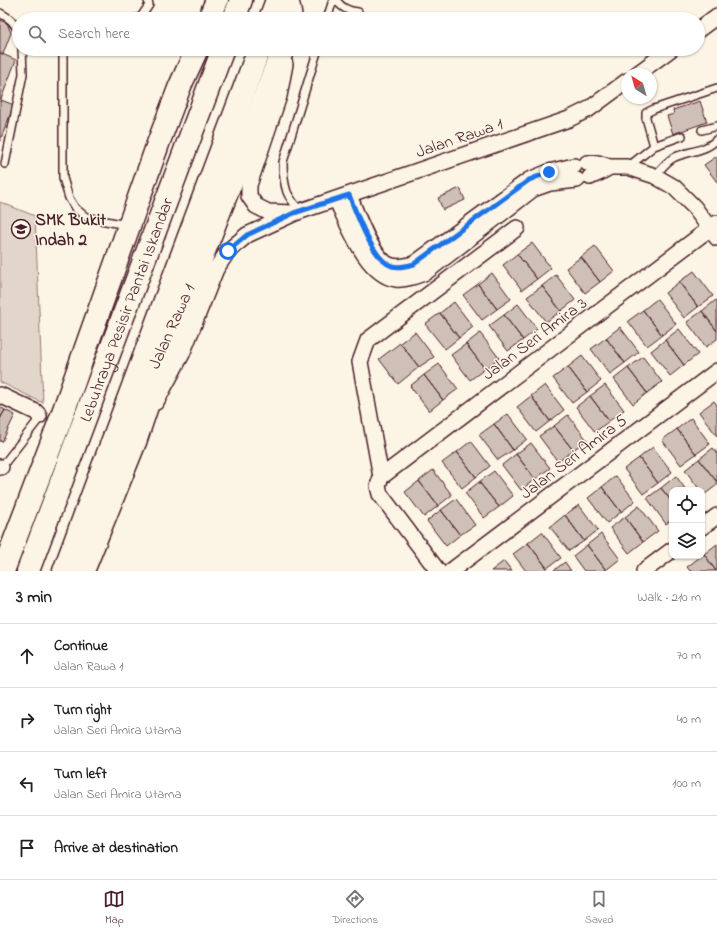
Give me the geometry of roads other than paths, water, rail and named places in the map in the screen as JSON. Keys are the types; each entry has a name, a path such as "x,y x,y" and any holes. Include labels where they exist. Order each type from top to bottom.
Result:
{"main road":[{"path":"205,12 206,0"},
{"path":"212,12 217,0"},
{"path":"237,12 241,0"},
{"path":"273,12 277,0"},
{"path":"284,0 290,12"},
{"path":"297,12 301,0"},
{"path":"3,571 60,421 162,134 193,56"},
{"name":"Lebuhraya Pesisir Pantai Iskandar","path":"28,571 220,56"},
{"name":"Lebuhraya Pesisir Pantai Iskandar","path":"64,571 255,56"},
{"path":"83,571 135,442 186,295 280,56"}],"street":[{"path":"705,25 717,16"},
{"name":"Jalan Rawa 1","path":"287,56 279,96 248,185 249,196 256,206 268,212 297,212"},
{"path":"645,68 661,56"},
{"name":"Jalan Rawa 1","path":"135,442 182,354 216,269 228,251 247,235 297,212 569,119 589,109 621,85"},
{"path":"343,197 356,240 369,263 383,275 396,279 411,278 426,272 533,189 576,173 610,167 628,167 655,176 674,186 715,230"},
{"path":"438,571 380,494 378,486 381,477 360,362 368,340 517,228"},
{"name":"Jalan Seri Amira 3","path":"381,477 715,230"},
{"name":"Jalan Seri Amira 5","path":"452,571 717,371"},
{"path":"0,395 36,412 39,416"},
{"path":"705,525 717,516"},
{"path":"644,571 669,552"}],"lane":[{"path":"144,12 148,5 148,0"},
{"path":"330,12 334,0 350,11 358,12"},
{"path":"0,13 12,21"},
{"path":"6,164 23,74 22,56"},
{"path":"63,56 63,178 69,198 75,208 86,217 129,226"},
{"path":"297,212 287,192 283,162 316,56"},
{"path":"654,146 646,113 717,88"},
{"path":"702,130 717,126"},
{"path":"628,167 654,146 682,136"},
{"path":"655,176 667,162 673,158 704,148 714,143 717,139"},
{"path":"0,468 39,419 39,416"}],"place":[{"name":"SMK Bukit Indah 2","path":"21,229"}]}
